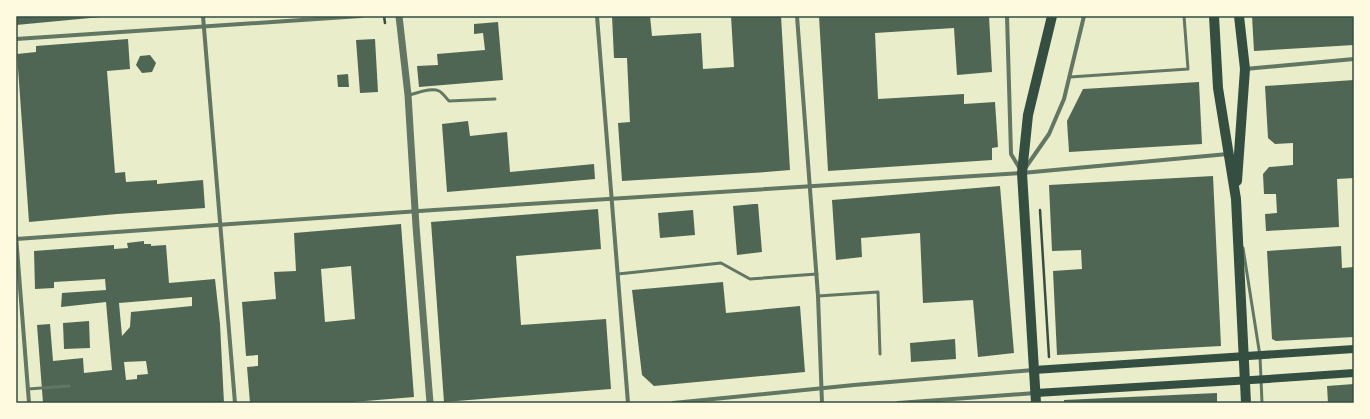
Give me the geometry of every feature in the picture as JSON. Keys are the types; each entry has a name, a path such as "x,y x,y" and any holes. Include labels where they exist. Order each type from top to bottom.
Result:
{"main road":[{"path":"1052,16 1028,115 1022,173 1036,398 1245,380 1354,373"},
{"path":"1214,16 1218,88 1236,199"},
{"path":"1239,16 1245,69 1236,199 1246,403"},
{"path":"1034,370 1354,350"}],"street":[{"path":"203,16 235,403"},
{"path":"16,39 361,16"},
{"path":"399,16 408,95 430,403"},
{"path":"597,16 628,403"},
{"path":"797,16 818,296 822,403"},
{"path":"1007,16 1011,154 1022,173"},
{"path":"1022,173 1049,134 1064,99 1084,16"},
{"path":"1245,69 1354,59"},
{"path":"16,239 1022,173 1228,154"},
{"path":"16,236 18,299 29,403"},
{"path":"673,403 822,388 1034,370"},
{"path":"898,403 1036,398"}],"lane":[{"path":"1070,77 1188,69 1184,16"},
{"path":"408,95 435,90 441,92 449,101 495,99"},
{"path":"1236,199 1260,356 1262,403"},
{"path":"618,274 721,263 750,279 816,274"},
{"path":"818,296 878,292 880,354"},
{"path":"28,389 69,386"}],"path":[{"path":"384,16 385,23"}],"building":[{"path":"16,16 101,16 101,17 16,25"},
{"path":"612,16 650,16 652,36 701,33 703,69 734,67 731,16 781,16 790,170 622,181 618,123 630,122 627,58 614,58"},
{"path":"819,16 989,16 992,72 957,75 954,28 875,33 878,99 964,94 964,104 995,102 998,147 992,148 992,160 828,171"},
{"path":"1252,16 1354,16 1354,45 1254,51"},
{"path":"498,22 503,80 419,87 417,66 438,65 437,54 485,50 483,33 474,34 474,24"},
{"path":"128,39 130,69 107,71 115,173 125,172 126,182 157,180 157,184 203,180 205,208 29,222 17,54 36,52 36,46"},
{"path":"375,39 378,92 360,93 356,40"},
{"path":"150,55 156,63 152,72 142,73 136,65 140,56"},
{"path":"348,74 349,87 338,87 337,75"},
{"path":"1354,80 1354,178 1337,179 1339,227 1266,231 1265,214 1277,213 1276,194 1264,194 1263,174 1269,167 1293,165 1293,143 1275,144 1268,138 1265,86"},
{"path":"1199,82 1202,144 1069,152 1067,121 1083,89"},
{"path":"468,121 470,136 507,132 510,172 594,164 595,179 447,192 442,124"},
{"path":"1213,176 1221,346 1057,355 1053,271 1082,269 1081,250 1052,251 1049,185"},
{"path":"1000,186 1014,353 978,357 973,300 923,303 920,233 861,238 862,257 836,260 832,200"},
{"path":"758,204 762,252 737,255 733,206"},
{"path":"598,209 601,249 516,256 521,325 606,319 611,389 444,402 431,222"},
{"path":"693,210 695,235 660,238 658,213"},
{"path":"401,224 414,397 341,403 250,403 247,367 258,366 258,355 246,356 242,302 276,299 274,272 296,271 294,233","holes":["351,266 355,319 325,322 321,269"]},
{"path":"144,241 144,244 151,244 151,246 166,245 169,283 215,279 220,324 224,403 43,403 37,325 50,324 53,361 83,358 84,373 112,370 106,302 61,307 62,293 106,290 105,279 54,282 54,288 35,289 34,251 114,245 114,249 128,248 127,243","holes":["192,297 192,306 131,312 130,327 122,336 119,303","146,361 148,374 137,375 137,379 126,380 124,362"]},
{"path":"1341,246 1342,268 1354,267 1354,337 1276,341 1272,339 1267,251"},
{"path":"723,282 726,313 800,306 805,372 654,386 642,375 632,290"},
{"path":"89,321 90,348 64,349 63,323"},
{"path":"955,339 956,359 911,362 910,343"},
{"path":"1354,384 1354,403 1328,403 1327,386"},
{"path":"1217,393 1217,403 1064,403 1064,400"}]}
